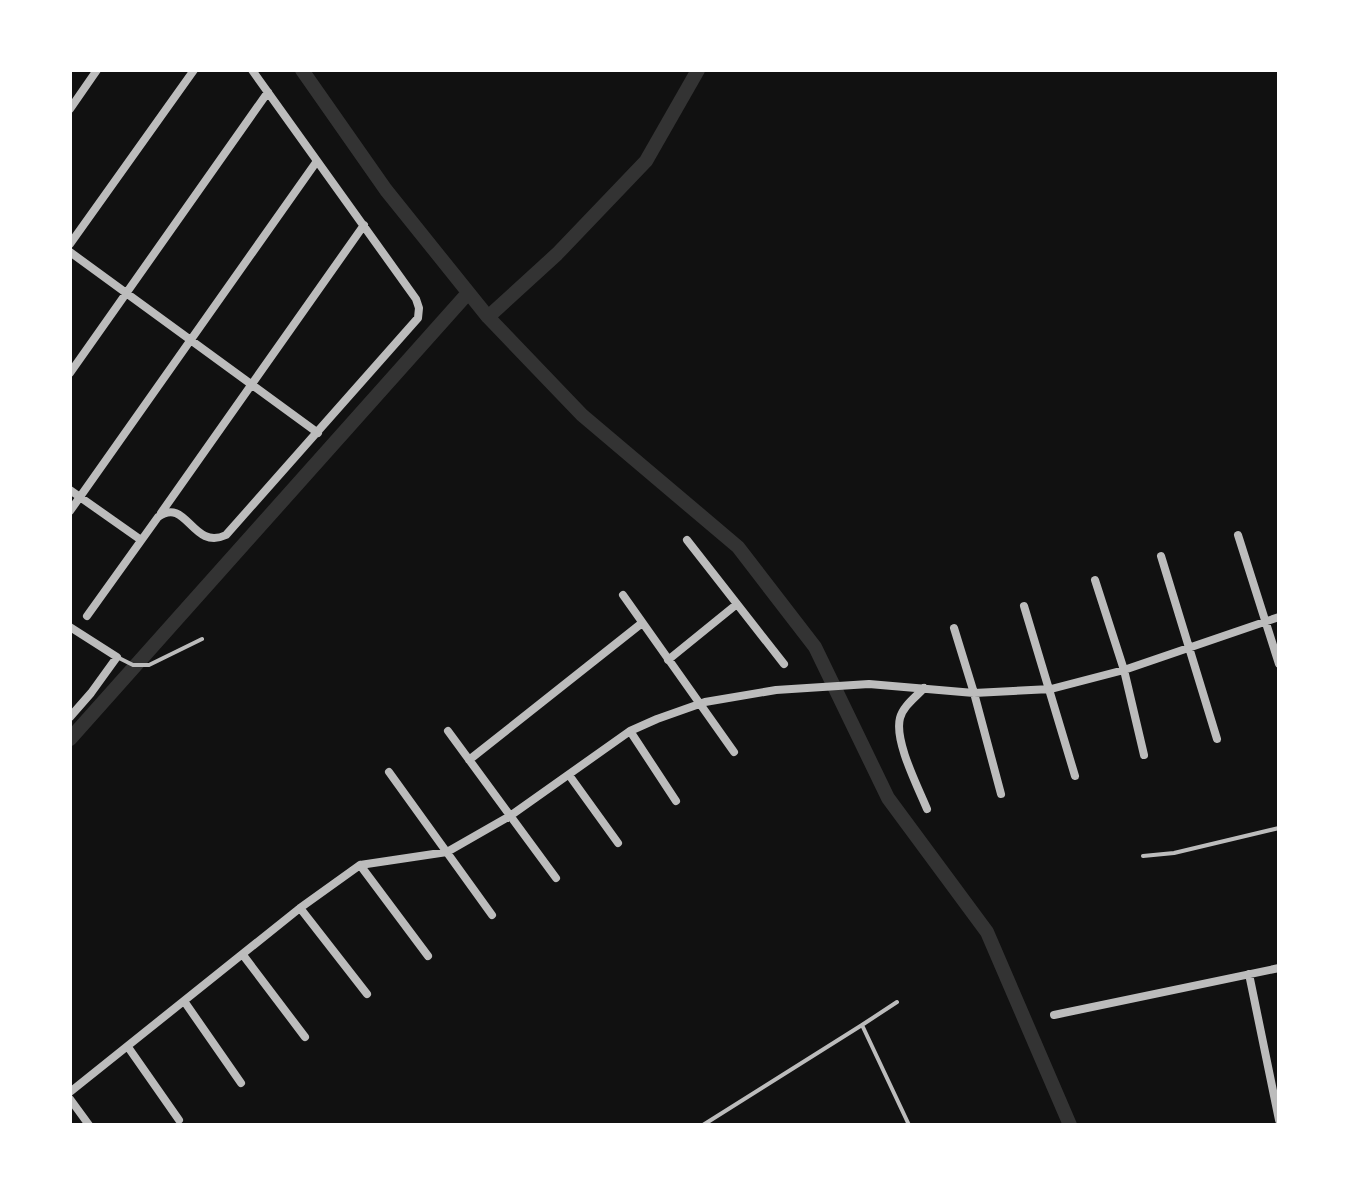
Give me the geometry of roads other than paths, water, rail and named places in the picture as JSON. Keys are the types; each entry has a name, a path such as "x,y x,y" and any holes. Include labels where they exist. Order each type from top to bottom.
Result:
{"street":[{"path":"70,109 97,70"},
{"path":"70,244 194,70"},
{"path":"158,517 172,510 201,535 216,539 226,535 418,318 416,299 252,70"},
{"path":"70,373 268,92"},
{"path":"70,511 317,161"},
{"path":"87,616 364,225"},
{"path":"70,252 318,433"},
{"path":"70,490 141,540"},
{"path":"1238,535 1279,664"},
{"path":"687,540 784,664"},
{"path":"1161,556 1217,739"},
{"path":"1095,580 1124,670 1144,755"},
{"path":"623,595 734,752"},
{"path":"668,660 737,604"},
{"path":"1024,606 1075,776"},
{"path":"70,1092 300,908 360,865 447,852 510,816 630,731 700,704 776,690 869,684 974,693 1051,689 1124,670 1279,617"},
{"path":"469,760 642,623"},
{"path":"70,627 117,657 70,717"},
{"path":"954,628 1001,794"},
{"path":"924,688 905,709 900,719 900,735 927,809"},
{"path":"448,731 556,878"},
{"path":"630,731 676,801"},
{"path":"389,772 492,915"},
{"path":"569,775 618,843"},
{"path":"360,865 428,956"},
{"path":"300,908 367,994"},
{"path":"243,955 305,1037"},
{"path":"1054,1015 1279,968"},
{"path":"1249,974 1279,1120"},
{"path":"184,1001 241,1083"},
{"path":"128,1047 179,1120"},
{"path":"70,1099 89,1125"}],"lane":[{"path":"117,657 133,665 149,665 202,639"},
{"path":"1143,856 1174,853 1279,828"},
{"path":"703,1125 897,1002"},
{"path":"862,1025 909,1125"}],"waterway":[{"path":"302,70 386,190 488,317 582,415 738,547 815,647 888,798 987,932 1070,1125"},
{"path":"488,317 557,254 646,161 698,70"},
{"path":"70,739 468,293"}]}
